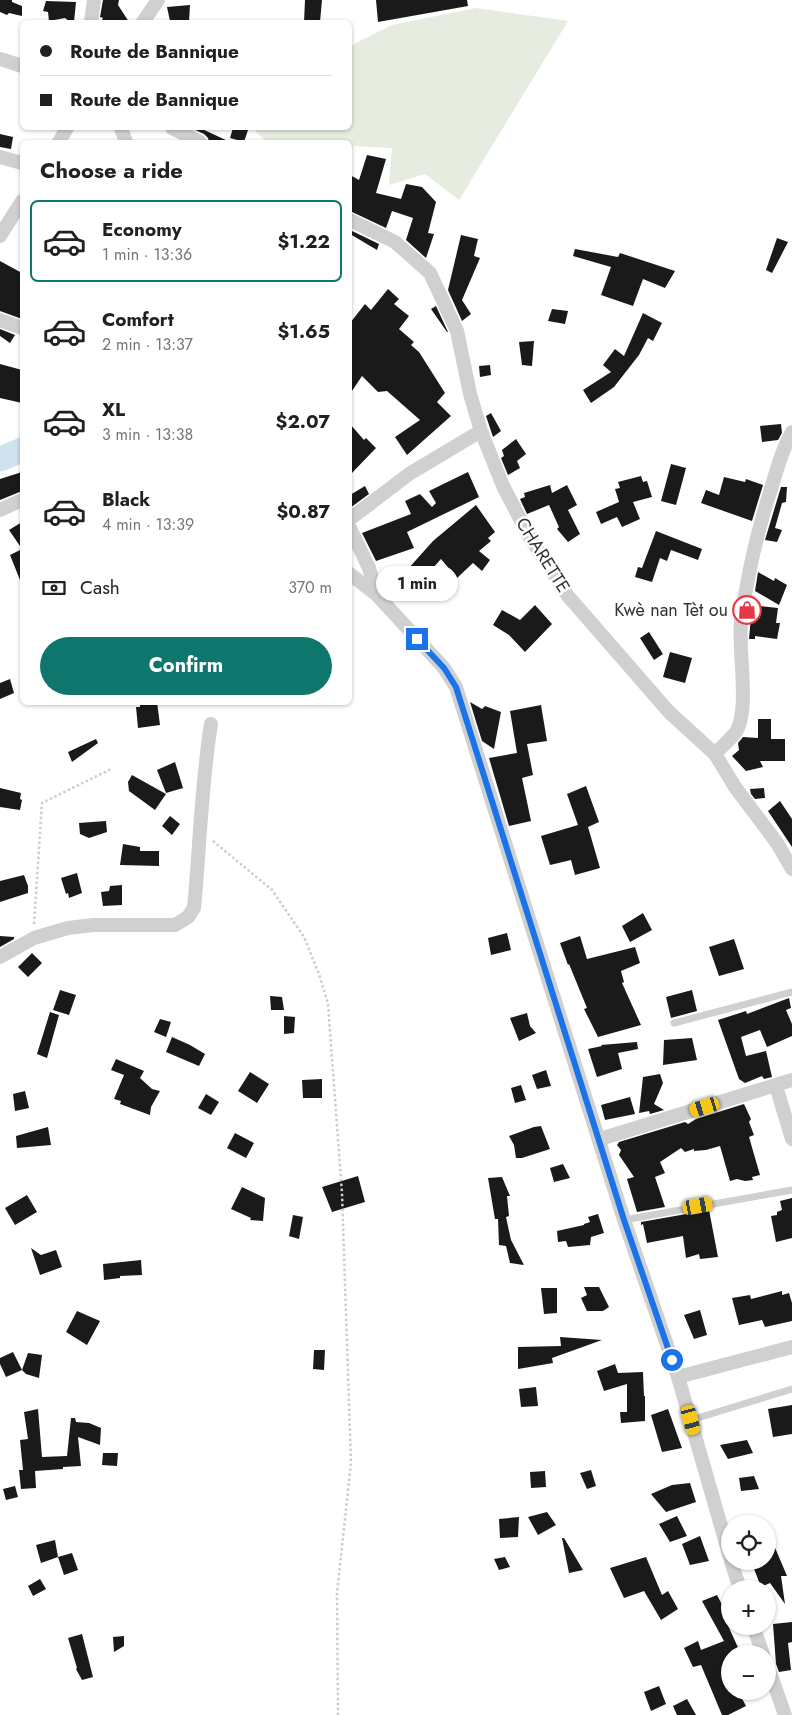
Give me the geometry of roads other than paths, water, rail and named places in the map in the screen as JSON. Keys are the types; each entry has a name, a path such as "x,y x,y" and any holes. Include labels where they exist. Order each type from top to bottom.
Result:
{"street":[{"path":"91,20 94,0"},
{"path":"145,20 158,0"},
{"path":"0,59 20,65"},
{"path":"176,130 196,140"},
{"path":"0,157 20,162"},
{"path":"0,236 20,204"},
{"name":"CHARETTE","path":"352,221 395,242 430,273 457,331 470,394 481,430 503,486 529,536 568,596 669,712 715,754 735,787 777,843 792,869"},
{"path":"0,320 20,327"},
{"path":"352,517 409,474 481,430"},
{"path":"715,754 736,731 742,707 741,625 748,583 758,534 768,499 784,447 792,432"},
{"path":"0,510 20,501"},
{"path":"352,531 369,568 377,595"},
{"path":"352,576 377,595 444,668 456,687 624,1220 678,1377 721,1529"},
{"path":"0,957 34,938 68,928 93,925 175,925 188,918 194,908 205,763 211,724"},
{"path":"600,1139 792,1080"},
{"path":"776,1086 792,1139"},
{"path":"678,1377 792,1347"},
{"path":"776,1691 784,1715"}],"lane":[{"path":"674,1023 792,992"},
{"path":"624,1220 792,1190"},
{"path":"691,1420 792,1389"}],"waterway":[{"path":"0,459 20,451"}],"place":[{"name":"Kwè nan Tèt ou","path":"747,610"}]}
